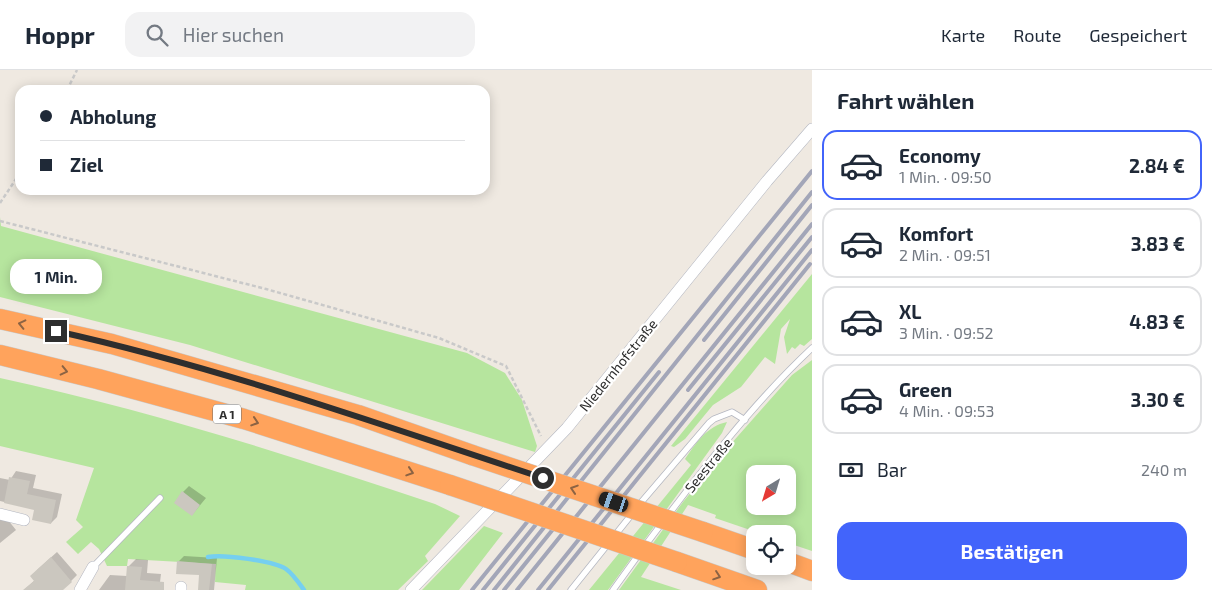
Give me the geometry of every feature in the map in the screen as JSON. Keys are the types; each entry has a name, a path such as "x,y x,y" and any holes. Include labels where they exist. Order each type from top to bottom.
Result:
{"highway":[{"path":"0,319 112,344 358,416 746,547"},
{"name":"A 1","path":"0,356 98,378 244,419 450,485 757,590"},
{"path":"796,565 812,571"}],"street":[{"name":"Niedernhofstraße","path":"410,590 548,450 812,129"},
{"path":"0,514 24,520"},
{"path":"80,590 93,567"}],"lane":[{"name":"Seestraße","path":"613,590 680,499 768,392 812,348"},
{"path":"571,590 651,490 709,423 732,412 745,420"},
{"path":"93,567 160,498"}],"path":[{"path":"70,85 77,70"},
{"path":"0,203 15,180"},
{"path":"0,221 266,289 440,338 506,366 548,450"}],"green space":[{"path":"0,217 1,226 467,353 505,373 522,400 537,446 535,452 190,345 0,297"},
{"path":"812,274 812,339 804,346 800,344 795,349 792,347 787,354 784,337 790,319 781,329 775,364 765,357 741,387 713,405 685,439 674,447 671,446"},
{"path":"812,360 812,551 796,546 796,525 746,525 746,529 715,518 716,515 688,505 641,577 681,590 619,590 683,502 792,375"},
{"path":"0,378 110,404 219,435 435,504 460,516 425,556 428,561 398,590 245,590 246,585 215,582 216,564 128,559 127,566 107,566 99,549 91,542 78,554 66,542 83,527 76,520 94,468 0,446"},
{"path":"727,422 722,433 608,590 589,590 691,465 685,459 698,441 714,427"},
{"path":"484,526 503,533 459,590 422,590"}],"building":[{"path":"9,477 30,481 27,494 56,500 51,524 32,520 34,510 4,503"},
{"path":"182,491 200,505 192,516 174,503"},
{"path":"51,557 72,582 63,590 23,590 34,581 30,576"},
{"path":"177,561 212,564 209,590 198,590 199,575 176,574"},
{"path":"127,566 142,567 140,580 164,582 164,590 125,590"}],"waterway":[{"path":"208,557 225,556 280,566 291,573 304,590"}],"railway":[{"path":"472,590 812,171"},
{"path":"494,590 812,192"},
{"path":"704,340 812,205"},
{"path":"517,590 812,224"},
{"path":"688,390 812,237"},
{"path":"538,590 812,250"},
{"path":"548,590 810,264"},
{"path":"483,590 659,372"},
{"path":"504,590 554,528"}],"route":[{"path":"56,331 112,344 358,416 543,478"}]}
